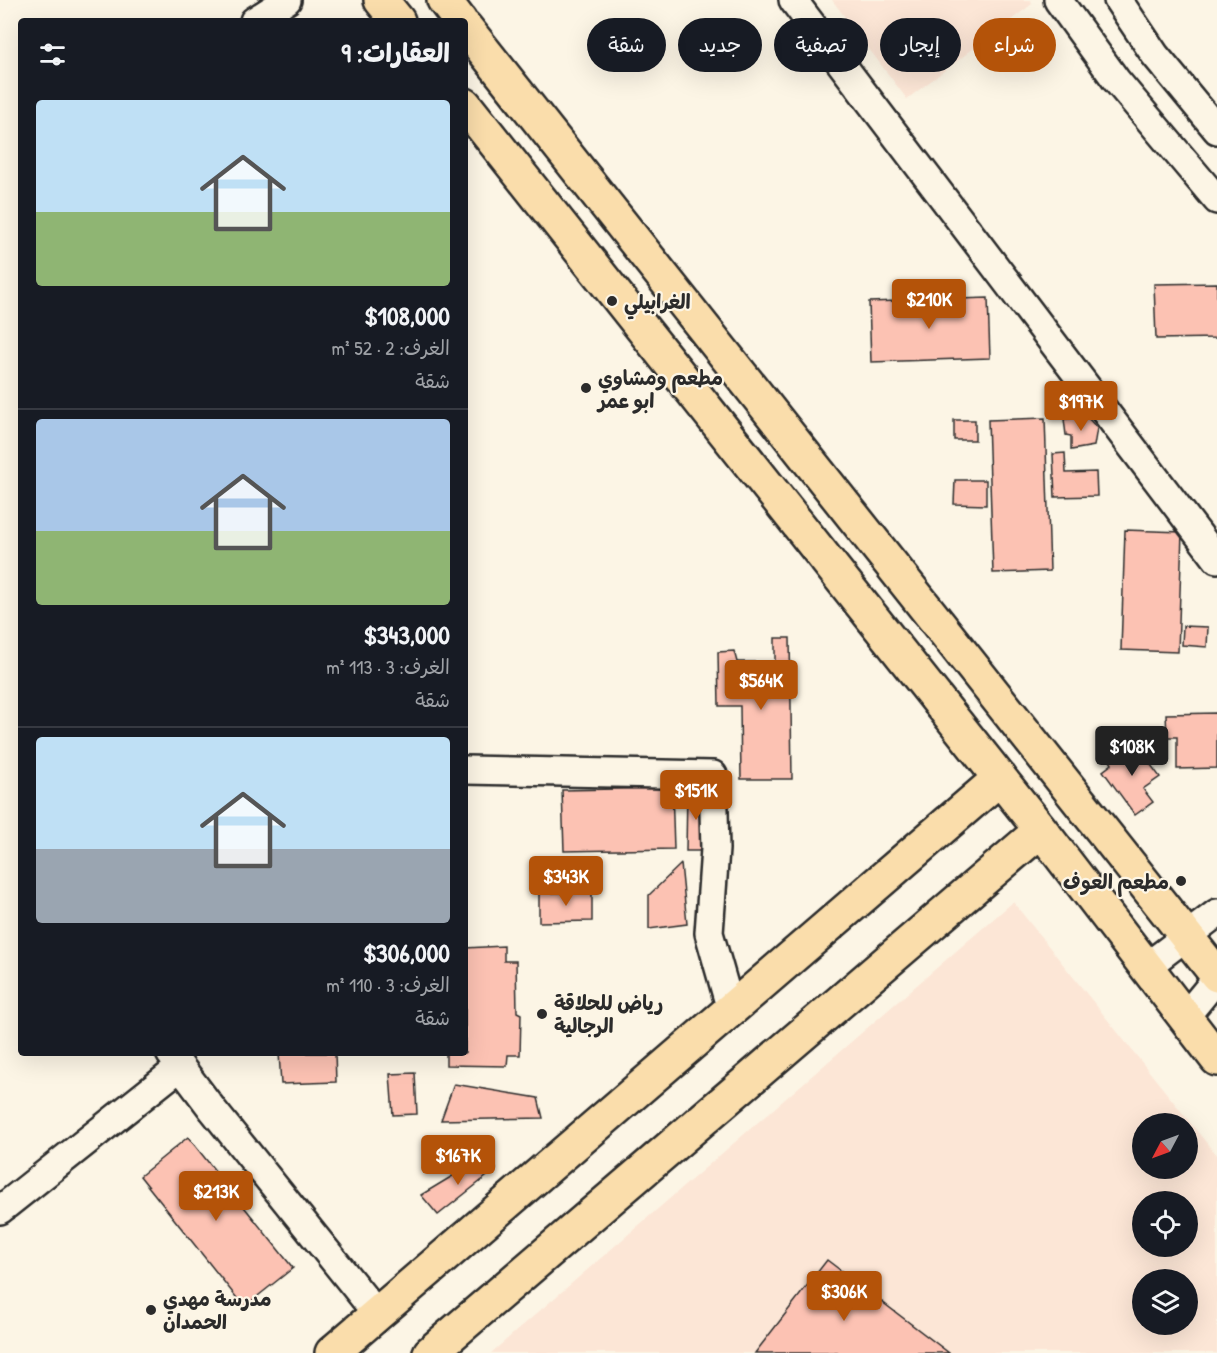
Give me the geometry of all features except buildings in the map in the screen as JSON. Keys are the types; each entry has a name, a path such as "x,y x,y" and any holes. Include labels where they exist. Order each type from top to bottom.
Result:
{"main road":[{"path":"381,0 396,18"},
{"path":"444,0 458,18"},
{"path":"468,31 1217,976"},
{"path":"468,109 1041,830 1217,1059"},
{"path":"332,1353 1000,778"},
{"path":"430,1353 1041,830"}],"street":[{"path":"259,18 287,0"},
{"path":"793,0 1217,560"},
{"path":"1058,0 1116,80 1217,200"},
{"path":"1118,0 1155,55 1217,130"},
{"path":"468,770 713,775 715,849 709,933 731,1010"},
{"path":"1146,967 1217,913"},
{"path":"1185,1017 1217,976"},
{"path":"0,1210 175,1060 377,1314"}],"shaded area":[{"path":"832,0 1031,0 1032,4 1014,18 973,18 973,49 961,58 961,18 880,18 880,63 868,48 868,18 846,18"},
{"path":"887,72 943,72 907,99"},
{"path":"1013,902 1182,1113 1132,1113 1132,1179 1198,1179 1198,1132 1217,1156 1217,1353 491,1353"}],"place":[{"name":"الغرابيلي","path":"612,301"},
{"name":"مطعم ومشاوي ابو عمر","path":"586,388"},
{"name":"مطعم العوف","path":"1181,881"},
{"name":"رياض للحلاقة الرجالية","path":"542,1014"},
{"name":"مدرسة مهدي الحمدان","path":"151,1310"}]}
